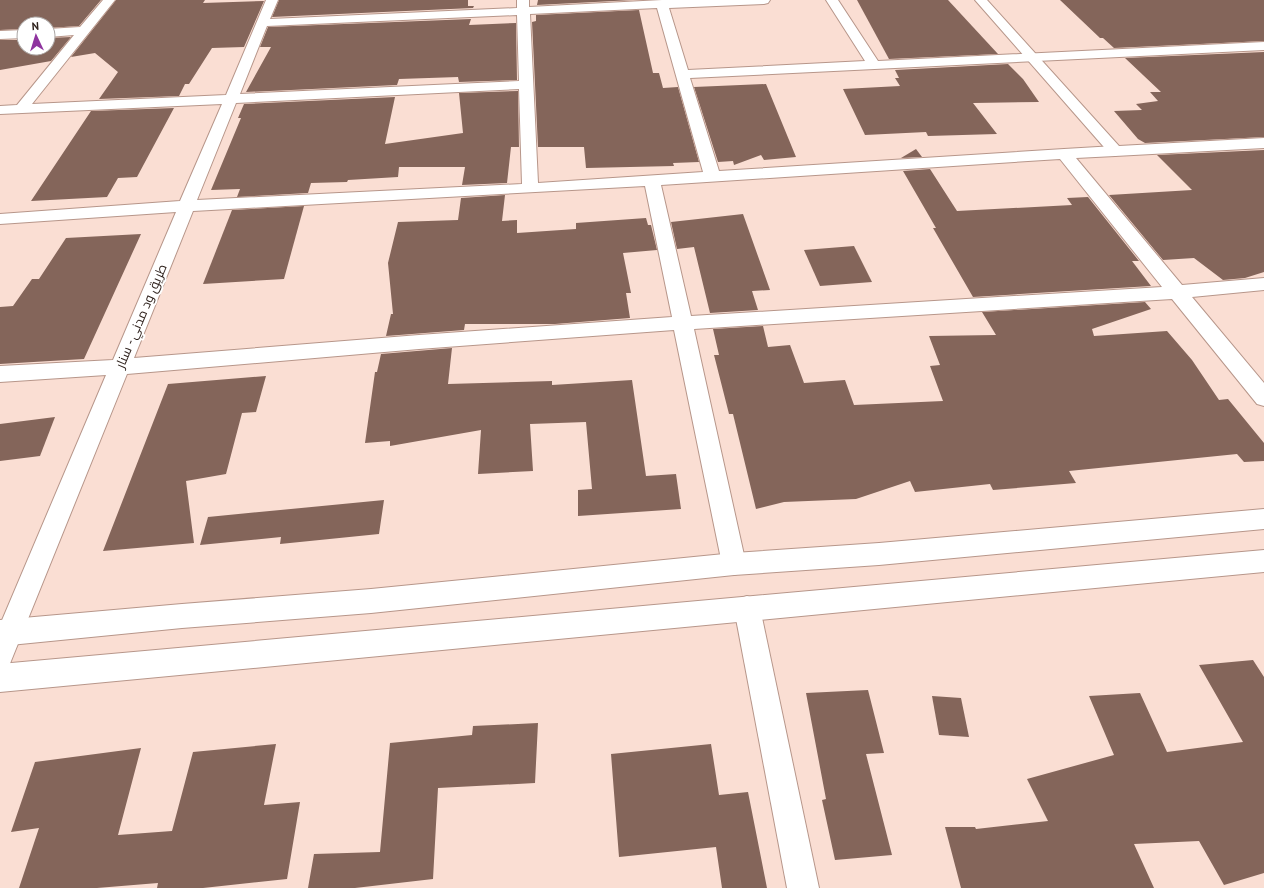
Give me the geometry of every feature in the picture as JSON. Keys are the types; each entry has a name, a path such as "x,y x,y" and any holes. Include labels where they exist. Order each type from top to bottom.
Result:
{"street":[{"path":"21,108 109,0"},
{"name":"طريق ود مدني - سنار","path":"0,656 6,633 120,367 272,0"},
{"path":"262,23 523,5 662,4 764,0"},
{"path":"832,0 874,65"},
{"path":"981,0 1115,151"},
{"path":"662,4 712,176"},
{"path":"523,5 530,188"},
{"path":"56,33 84,31"},
{"path":"0,35 16,34"},
{"path":"682,74 1264,46"},
{"path":"0,110 525,85"},
{"path":"0,219 187,206 530,188 1064,154 1264,143"},
{"path":"1064,154 1264,398"},
{"path":"652,180 734,564"},
{"path":"0,374 120,367 419,342 683,323 1177,292 1264,284"},
{"path":"6,633 379,600 734,564 879,554 1264,519"},
{"path":"0,678 1264,561"},
{"path":"747,608 803,888"}],"building":[{"path":"0,0 101,0 79,26 56,27 56,16 16,16 16,29 0,30"},
{"path":"116,0 205,0 203,3 264,1 244,47 212,48 189,84 185,84 179,96 99,99 118,72 95,53 71,57"},
{"path":"279,0 468,0 468,6 474,6 473,8 272,17"},
{"path":"538,0 633,0 537,5"},
{"path":"857,0 948,0 998,54 889,59"},
{"path":"1060,0 1264,0 1264,41 1114,48 1103,38 1100,38"},
{"path":"639,10 653,73 659,73 663,88 678,87 699,162 673,163 674,166 586,168 584,147 538,147 532,22 536,21 536,15"},
{"path":"471,19 469,25 516,23 517,80 459,82 458,77 399,79 397,85 246,92 271,47 260,47 268,27"},
{"path":"71,37 56,55 56,38"},
{"path":"0,40 16,40 16,56 55,56 51,61 0,70"},
{"path":"1264,52 1264,137 1145,143 1138,139 1114,111 1142,110 1136,104 1158,101 1150,92 1161,92 1125,58"},
{"path":"1008,64 1023,79 1039,102 973,103 997,134 928,136 926,132 865,135 843,89 900,86 895,78 899,78 895,70"},
{"path":"766,84 796,157 764,160 761,155 734,165 733,161 718,162 694,87"},
{"path":"518,91 519,147 511,147 507,183 462,185 465,167 399,167 398,177 348,180 347,182 311,183 308,193 237,197 240,189 211,190 241,118 238,118 244,104 395,97 385,144 463,133 459,93"},
{"path":"174,108 137,177 118,178 107,197 31,201 91,111"},
{"path":"916,149 922,157 901,158"},
{"path":"1264,150 1264,272 1245,278 1223,280 1194,258 1163,260 1109,195 1192,190 1157,155"},
{"path":"930,169 957,211 1072,205 1067,198 1088,197 1139,261 1132,261 1151,286 973,297 933,228 936,228 903,171"},
{"path":"505,195 502,221 517,220 517,233 576,229 576,223 646,218 648,225 651,225 657,250 623,253 631,293 626,293 630,318 555,324 465,324 464,330 386,336 391,314 393,314 388,263 398,222 458,220 461,198"},
{"path":"304,206 284,279 203,284 232,210"},
{"path":"743,214 770,290 752,291 758,310 710,313 694,247 677,249 671,222"},
{"path":"141,234 84,359 0,364 0,307 13,306 32,279 39,279 66,238"},
{"path":"854,246 872,282 820,286 804,250"},
{"path":"1145,302 1151,309 1092,329 1094,336 1167,331 1192,360 1219,400 1228,399 1264,443 1264,461 1244,462 1237,454 1069,471 1076,483 993,490 990,484 915,492 910,481 856,499 784,502 756,509 733,414 729,414 714,355 719,355 713,329 763,326 768,347 790,345 804,383 845,380 854,405 943,401 930,366 940,365 929,336 996,335 982,312"},
{"path":"452,348 448,384 552,381 552,385 632,380 646,476 676,474 681,509 578,516 578,490 592,489 586,422 530,424 533,471 478,474 481,430 390,446 390,441 365,443 375,372 377,372 381,354"},
{"path":"266,376 256,412 242,413 226,474 186,481 194,543 103,551 168,384"},
{"path":"55,417 40,456 0,461 0,424"},
{"path":"384,500 379,534 280,544 281,537 200,545 208,517"},
{"path":"1253,660 1264,677 1264,873 1224,885 1199,841 1134,844 1154,888 961,888 945,827 975,827 976,829 1048,821 1027,779 1114,755 1089,696 1140,693 1167,752 1243,742 1199,665"},
{"path":"868,690 884,753 866,754 892,855 835,860 822,800 826,799 806,693"},
{"path":"932,696 961,698 969,737 939,735"},
{"path":"538,723 535,783 438,788 433,879 355,888 308,888 314,854 380,852 390,743 472,735 473,726"},
{"path":"276,744 264,805 300,802 287,879 203,888 157,888 158,883 97,888 19,888 39,828 11,832 35,762 141,748 118,835 172,831 193,752"},
{"path":"711,744 719,795 748,792 767,888 722,888 716,847 619,857 611,754"}]}
